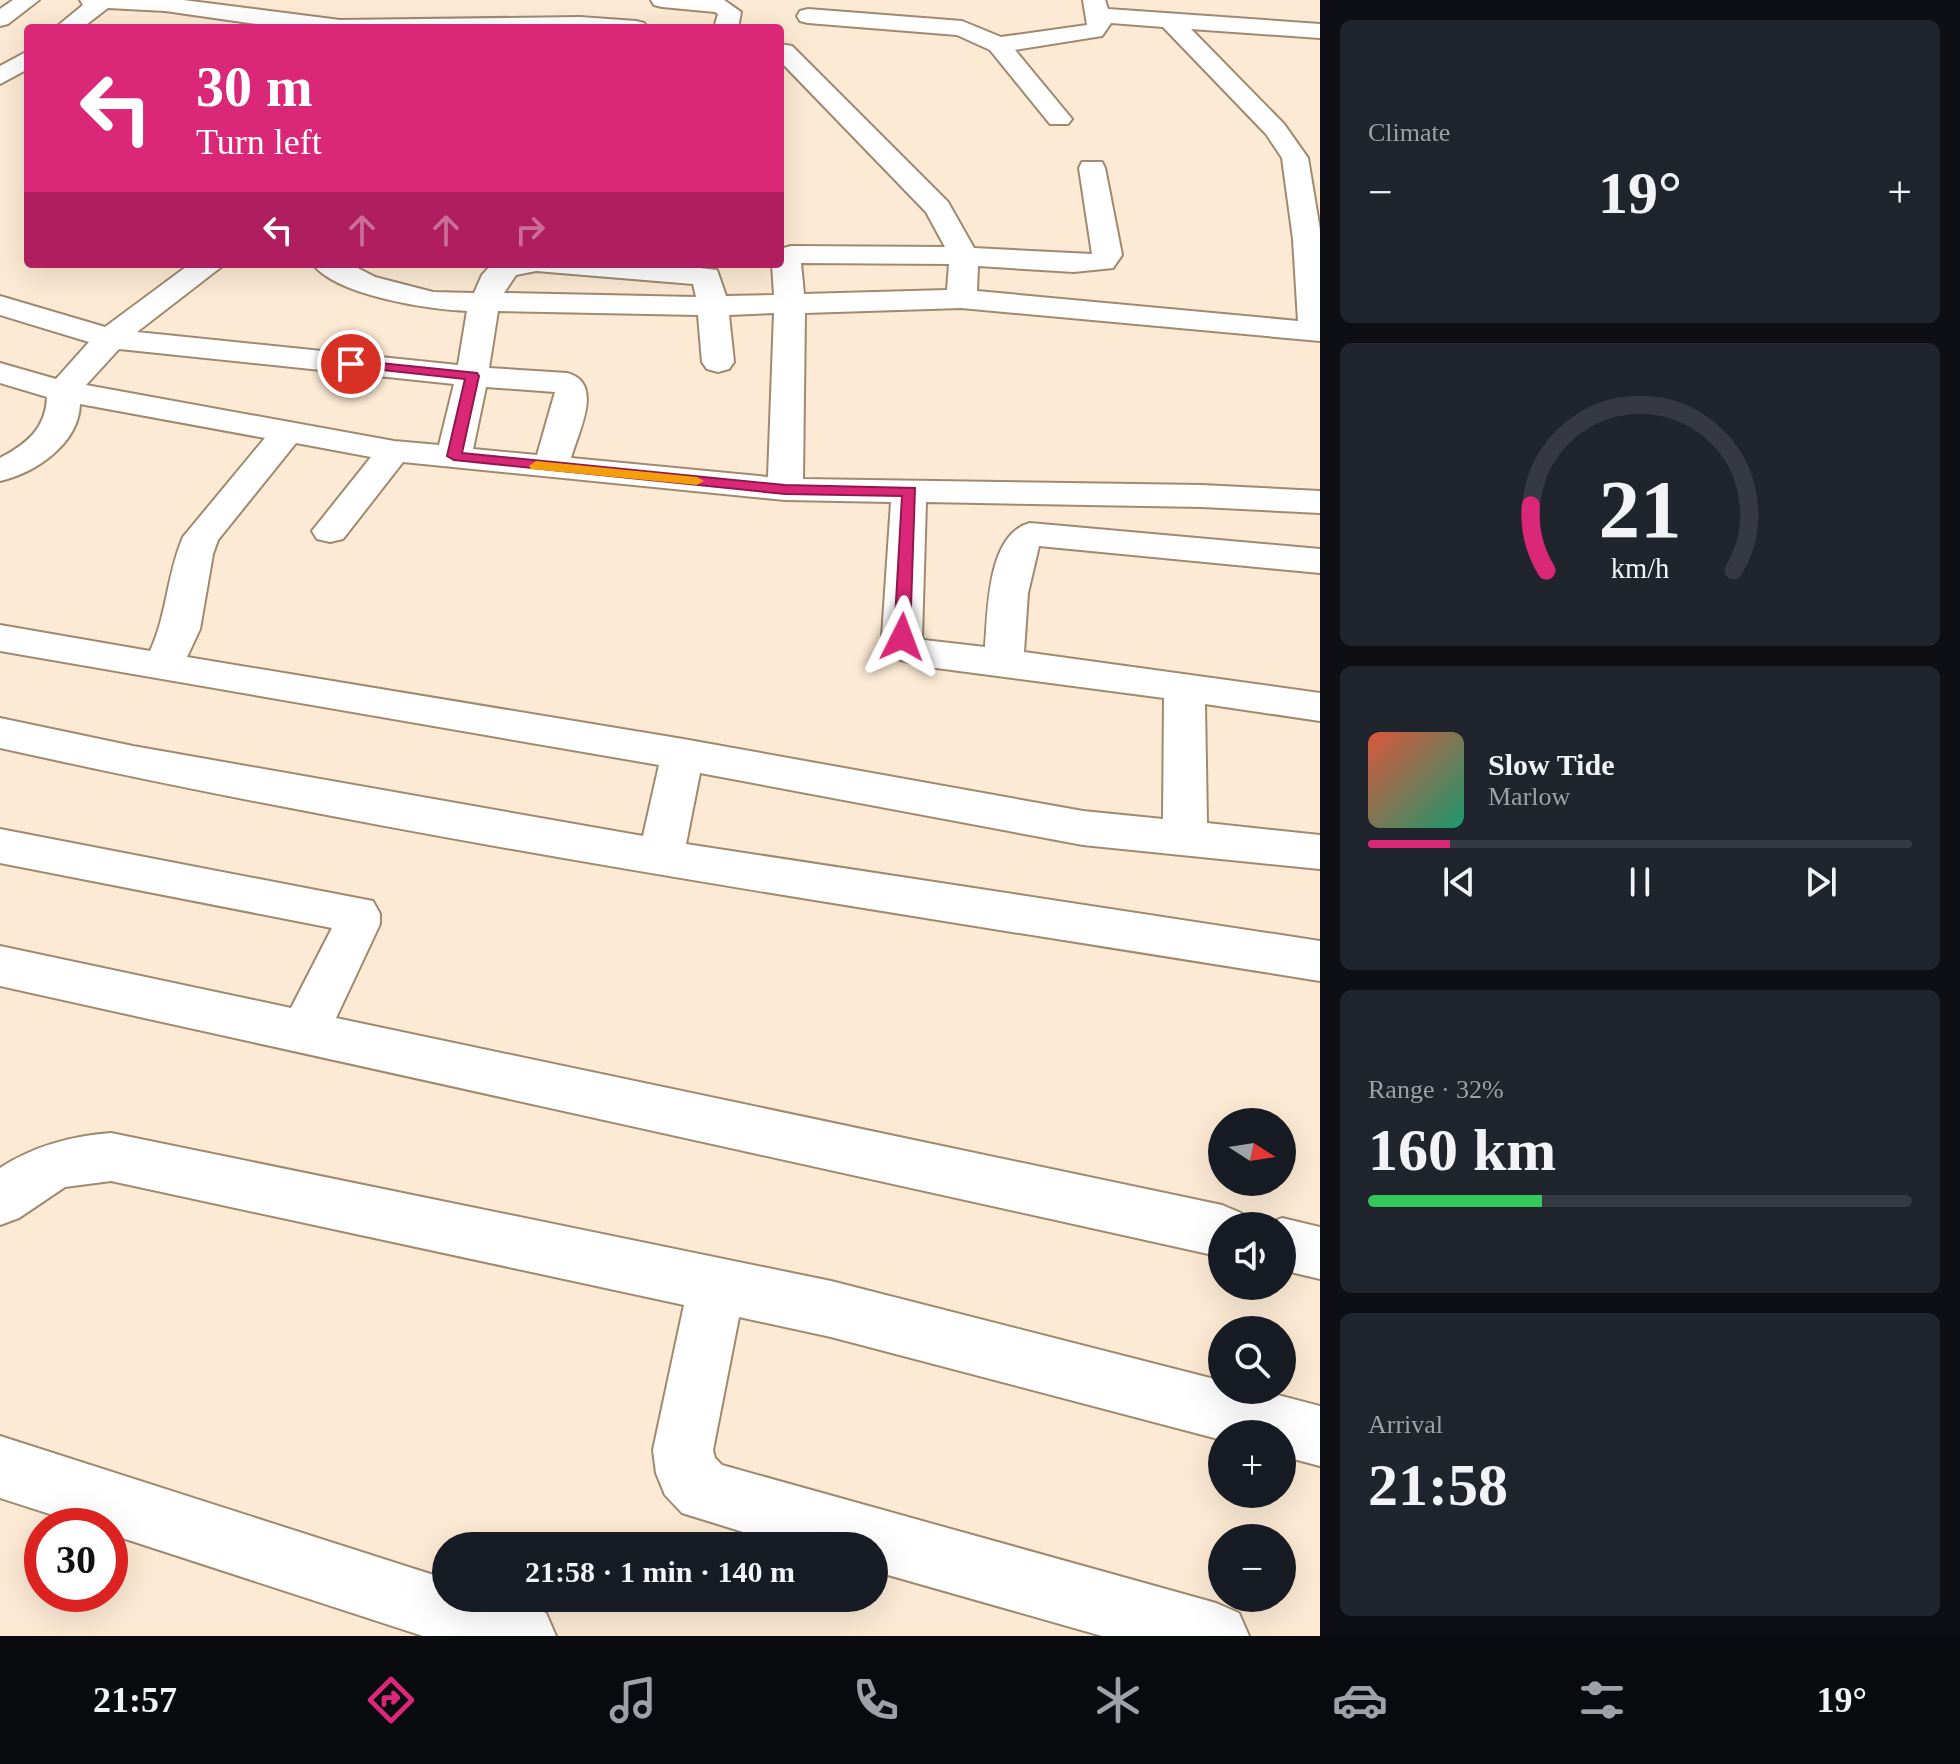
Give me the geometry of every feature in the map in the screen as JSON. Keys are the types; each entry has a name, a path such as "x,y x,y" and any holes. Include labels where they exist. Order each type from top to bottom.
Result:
{"street":[{"path":"0,19 28,0"},
{"path":"91,0 167,2 312,24"},
{"path":"257,18 276,0"},
{"path":"343,24 363,0"},
{"path":"471,23 481,0"},
{"path":"662,0 728,9 726,24"},
{"path":"72,24 103,1"},
{"path":"784,48 815,8 953,26 998,45 1059,119"},
{"path":"998,45 1094,31 1100,24 1096,8 1170,21 1320,31"},
{"path":"208,24 221,12"},
{"path":"336,268 364,283 432,301 790,306 961,299 1317,331 1295,158 1275,129 1170,21"},
{"path":"460,24 580,24"},
{"path":"784,53 938,208 964,256 961,299"},
{"path":"0,56 24,59"},
{"path":"0,77 24,61"},
{"path":"785,489 790,306 785,267 791,255 964,256 1093,264 1103,262 1107,255 1092,168"},
{"path":"0,471 30,456 54,433 63,415 63,391 108,338 204,268"},
{"path":"454,456 484,303 497,275 506,268"},
{"path":"648,268 701,270 713,306 718,362"},
{"path":"0,305 108,338 472,376 559,380 571,386 572,397 551,467"},
{"path":"0,373 63,391 394,451 551,467 785,489 1241,497 1320,502"},
{"path":"162,667 180,629 194,554 201,537 288,432"},
{"path":"330,531 394,451"},
{"path":"909,491 902,637 905,645 921,653 1320,707"},
{"path":"1003,663 1015,559 1021,541 1030,534 1320,561"},
{"path":"0,638 683,754 1083,828 1320,852"},
{"path":"1184,687 1185,840"},
{"path":"0,733 133,762 661,857 1320,961"},
{"path":"661,857 683,754"},
{"path":"0,846 357,914 357,924 304,1033"},
{"path":"0,966 1208,1228"},
{"path":"0,1200 36,1173 56,1164 77,1158 111,1157 831,1309 1320,1436"},
{"path":"1296,1247 1320,1253"},
{"path":"717,1285 683,1450 687,1473 704,1491 1216,1636"},
{"path":"0,1467 523,1636"}],"slow traffic":[{"path":"536,466 697,481"}],"route":[{"path":"351,364 472,376 454,456 785,489 909,491 902,637"}]}
